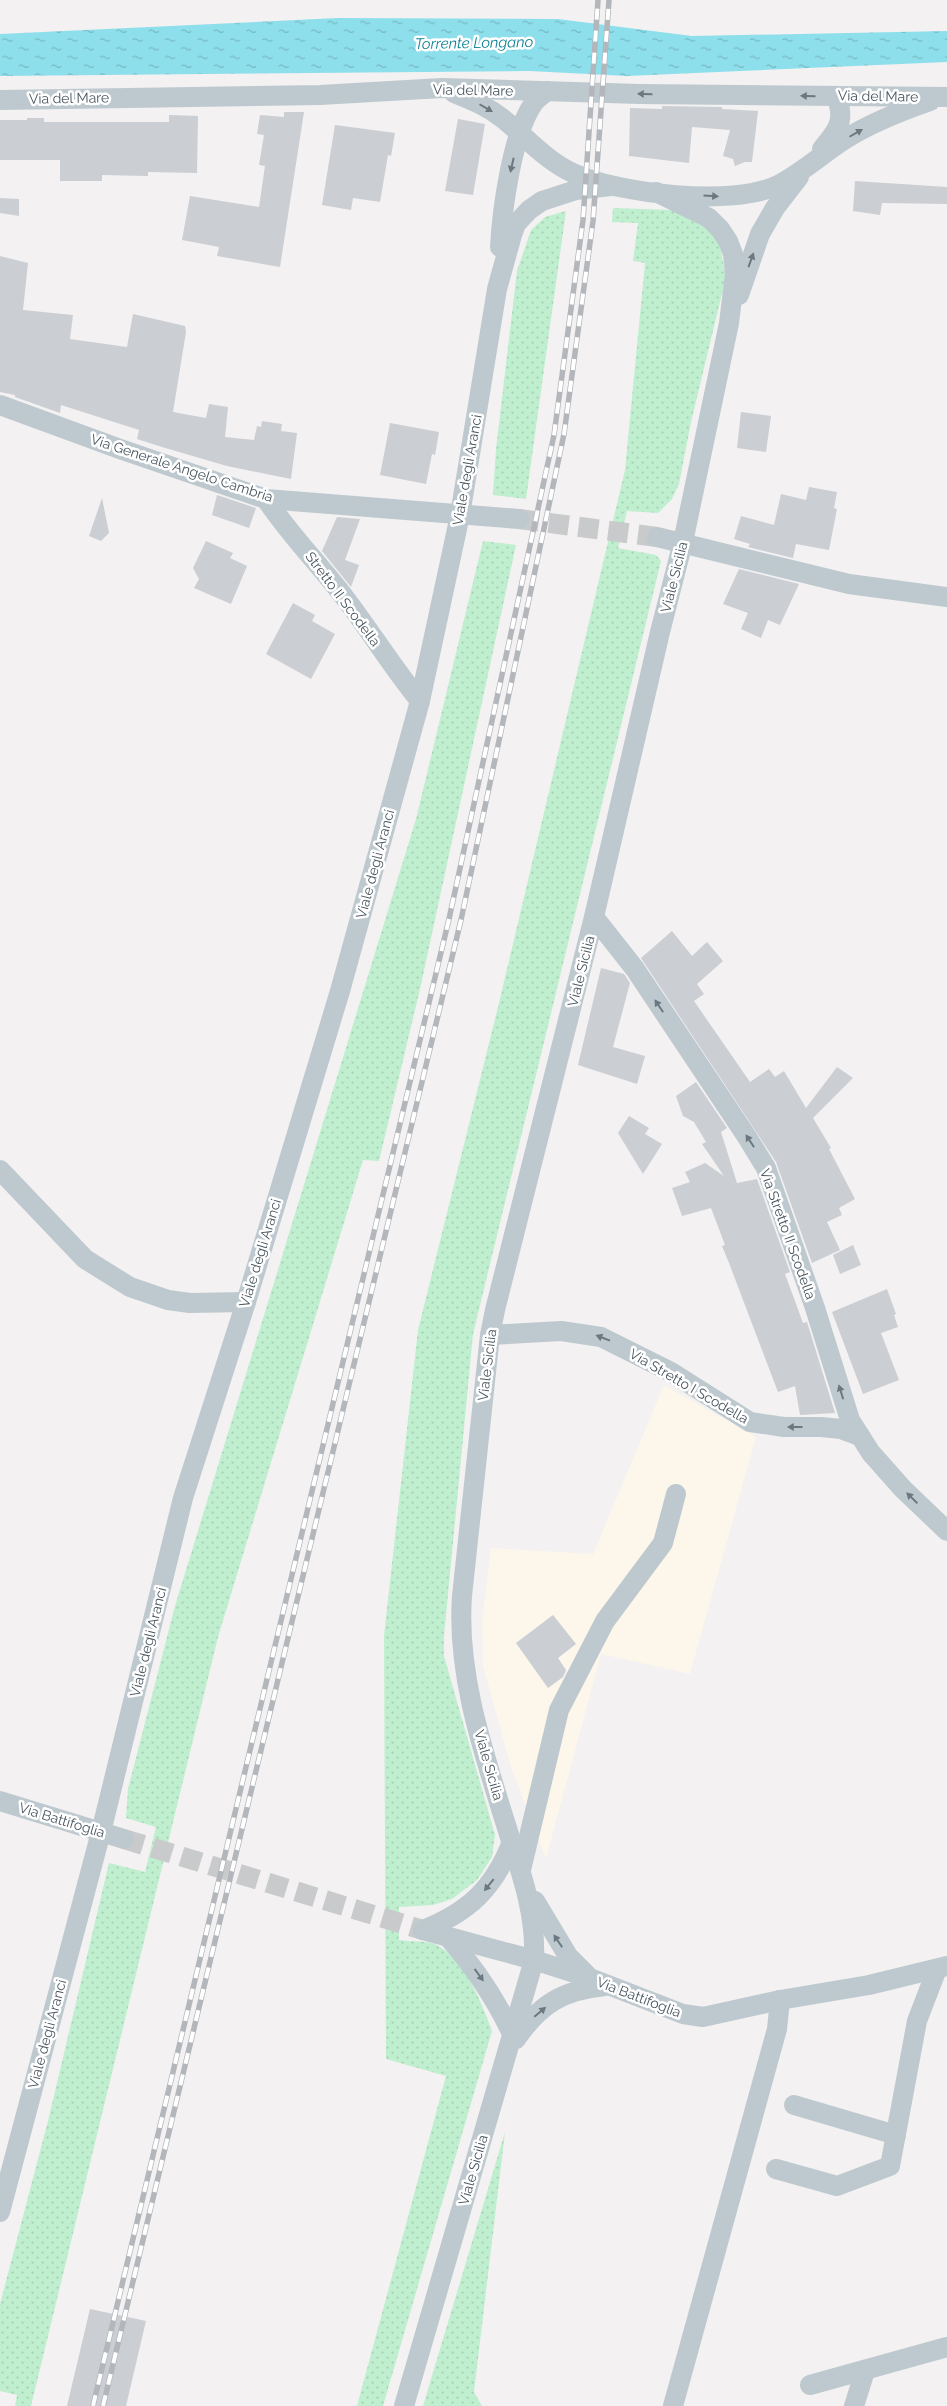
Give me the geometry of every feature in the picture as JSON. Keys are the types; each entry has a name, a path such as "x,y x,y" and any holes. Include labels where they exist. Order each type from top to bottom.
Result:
{"street":[{"name":"Via del Mare","path":"0,100 320,95 442,88 946,97"},
{"path":"442,88 488,108 559,166 611,186 656,192 724,197 750,195 776,186 803,171 845,139 870,125 946,97"},
{"path":"497,289 500,232 520,134 532,106 547,91"},
{"path":"729,322 760,234 775,208 838,127 842,116 836,96"},
{"path":"497,289 516,224 529,210 542,201 576,190 611,186"},
{"path":"656,192 709,218 728,240 733,254 734,274 729,322"},
{"name":"Viale degli Aranci","path":"0,2212 101,1832 183,1498 246,1302 340,990 420,701 460,516 497,289"},
{"name":"Viale Sicilia","path":"404,2406 534,1960 535,1939 524,1878 465,1675 460,1627 490,1335 594,917 683,542 729,322"},
{"name":"Via Generale Angelo Cambria","path":"0,405 120,449 266,499 460,516 519,519"},
{"name":"Stretto II Scodella","path":"266,499 280,521 344,597 420,701"},
{"path":"657,537 849,584 947,597"},
{"name":"Via Stretto II Scodella","path":"594,917 635,969 762,1161 809,1290 850,1420 871,1453 903,1489 947,1531"},
{"path":"0,1170 85,1259 130,1287 168,1300 190,1303 246,1302"},
{"name":"Via Stretto I Scodella","path":"490,1335 560,1330 601,1337 671,1372 750,1422 784,1427 821,1427 841,1430 860,1436"},
{"path":"590,1978 568,1956 524,1878 559,1710 605,1621 663,1543 676,1494"},
{"name":"Via Battifoglia","path":"0,1801 124,1839"},
{"name":"Via Battifoglia","path":"512,1842 500,1868 478,1897 443,1922 423,1930 534,1960 590,1978 683,2014 703,2017 780,2000 868,1985 942,1968"},
{"path":"448,1937 488,1988 511,2042 525,2025 557,1999 580,1989 610,1986"},
{"path":"776,2169 837,2186 890,2166 917,2021 942,1968"},
{"path":"673,2406 777,2029 780,2000"},
{"path":"794,2105 896,2135"},
{"path":"810,2385 947,2347"},
{"path":"854,2406 865,2370"}],"shaded area":[{"path":"664,1385 756,1437 690,1674 601,1654 546,1859 511,1767 483,1666 482,1621 491,1548 593,1554","holes":["516,1643 575,1644 558,1658 568,1673 548,1688"]}],"green space":[{"path":"613,208 672,210 707,225 720,246 726,277 691,422 679,484 672,499 658,513 627,511 618,548 656,555 661,561 473,1334 444,1636 444,1656 495,1835 492,1857 477,1880 452,1899 433,1905 399,1907 399,1940 433,1943 447,1952 464,1971 478,1995 492,2031 383,2406 357,2406 446,2076 386,2059 384,1636 418,1330 499,1003 625,470 645,263 633,261 638,223 612,222"},
{"path":"566,211 526,499 493,495 496,449 517,271 531,230 545,217"},
{"path":"483,541 516,545 420,989 379,1161 363,1160 218,1637 31,2406 15,2406 17,2395 0,2391 0,2304 48,2121 109,1863 145,1872 156,1827 126,1818 128,1789 175,1606 416,819"},
{"path":"505,2132 474,2392 482,2406 423,2406"}],"water":[{"name":"Torrente Longano","path":"338,18 558,19 692,36 947,31 947,62 627,76 529,71 0,76 0,34"}],"building":[{"path":"662,106 722,107 722,109 758,111 752,162 745,162 735,166 733,159 723,156 730,130 692,127 689,163 629,156 630,108 662,109"},
{"path":"284,112 304,112 280,267 217,256 219,247 182,240 190,196 259,207 265,166 259,165 264,135 257,134 260,115 284,117"},
{"path":"169,115 198,116 197,173 148,172 148,176 102,175 102,181 60,181 60,160 0,160 0,120 44,118 44,122 169,122"},
{"path":"458,119 485,124 473,195 445,191"},
{"path":"335,125 395,133 391,156 388,155 380,202 353,198 351,210 322,205"},
{"path":"855,181 947,187 947,204 882,203 880,215 853,211"},
{"path":"0,198 19,199 19,216 0,213"},
{"path":"0,256 28,263 23,310 73,315 70,339 127,347 133,314 185,326 186,332 173,412 206,418 209,404 228,407 225,437 254,440 257,426 261,427 262,421 282,424 281,431 297,433 291,479 227,466 162,447 137,439 139,430 61,405 60,413 15,397 15,395 0,392"},
{"path":"741,412 771,416 766,452 737,448"},
{"path":"390,423 439,432 435,455 432,454 426,484 380,475"},
{"path":"809,487 837,492 834,508 837,509 829,550 796,544 793,558 748,547 750,544 734,539 741,516 774,525 781,494 806,500"},
{"path":"217,495 256,508 249,528 212,515"},
{"path":"102,498 109,533 101,541 89,536"},
{"path":"337,517 360,519 345,560 359,565 351,587 322,551"},
{"path":"206,541 233,553 230,558 247,566 231,604 194,588 199,579 193,568"},
{"path":"739,569 799,584 780,625 768,620 761,638 741,629 748,613 723,604"},
{"path":"293,603 315,615 312,621 335,634 311,679 266,654"},
{"path":"672,931 692,956 707,942 723,961 697,984 704,994 694,1001 750,1082 769,1069 775,1077 784,1071 806,1108 837,1067 853,1078 813,1118 831,1148 829,1149 855,1199 839,1208 842,1215 827,1222 840,1250 812,1263 776,1162 641,958"},
{"path":"601,968 624,974 630,983 613,1047 645,1056 637,1084 578,1065"},
{"path":"696,1082 727,1128 721,1132 737,1183 757,1179 790,1272 785,1274 803,1323 807,1322 835,1413 800,1415 795,1386 778,1392 722,1246 725,1245 711,1208 682,1216 672,1188 690,1182 685,1172 705,1163 724,1176 702,1144 706,1142 694,1122 683,1116 676,1096"},
{"path":"629,1116 649,1128 645,1134 662,1144 643,1174 618,1133"},
{"path":"853,1245 861,1265 840,1274 833,1255"},
{"path":"887,1289 896,1314 894,1315 898,1327 881,1333 899,1380 863,1394 832,1312"},
{"path":"553,1615 576,1644 558,1658 566,1670 563,1677 548,1688 516,1643"},
{"path":"90,2309 146,2321 126,2406 67,2406"}],"tunnel":[{"path":"519,519 657,537"},
{"path":"124,1839 423,1930"}],"railway":[{"path":"93,2406 449,919 554,435 583,220 598,0"},
{"path":"103,2406 461,920 564,434 593,221 609,0"}]}
